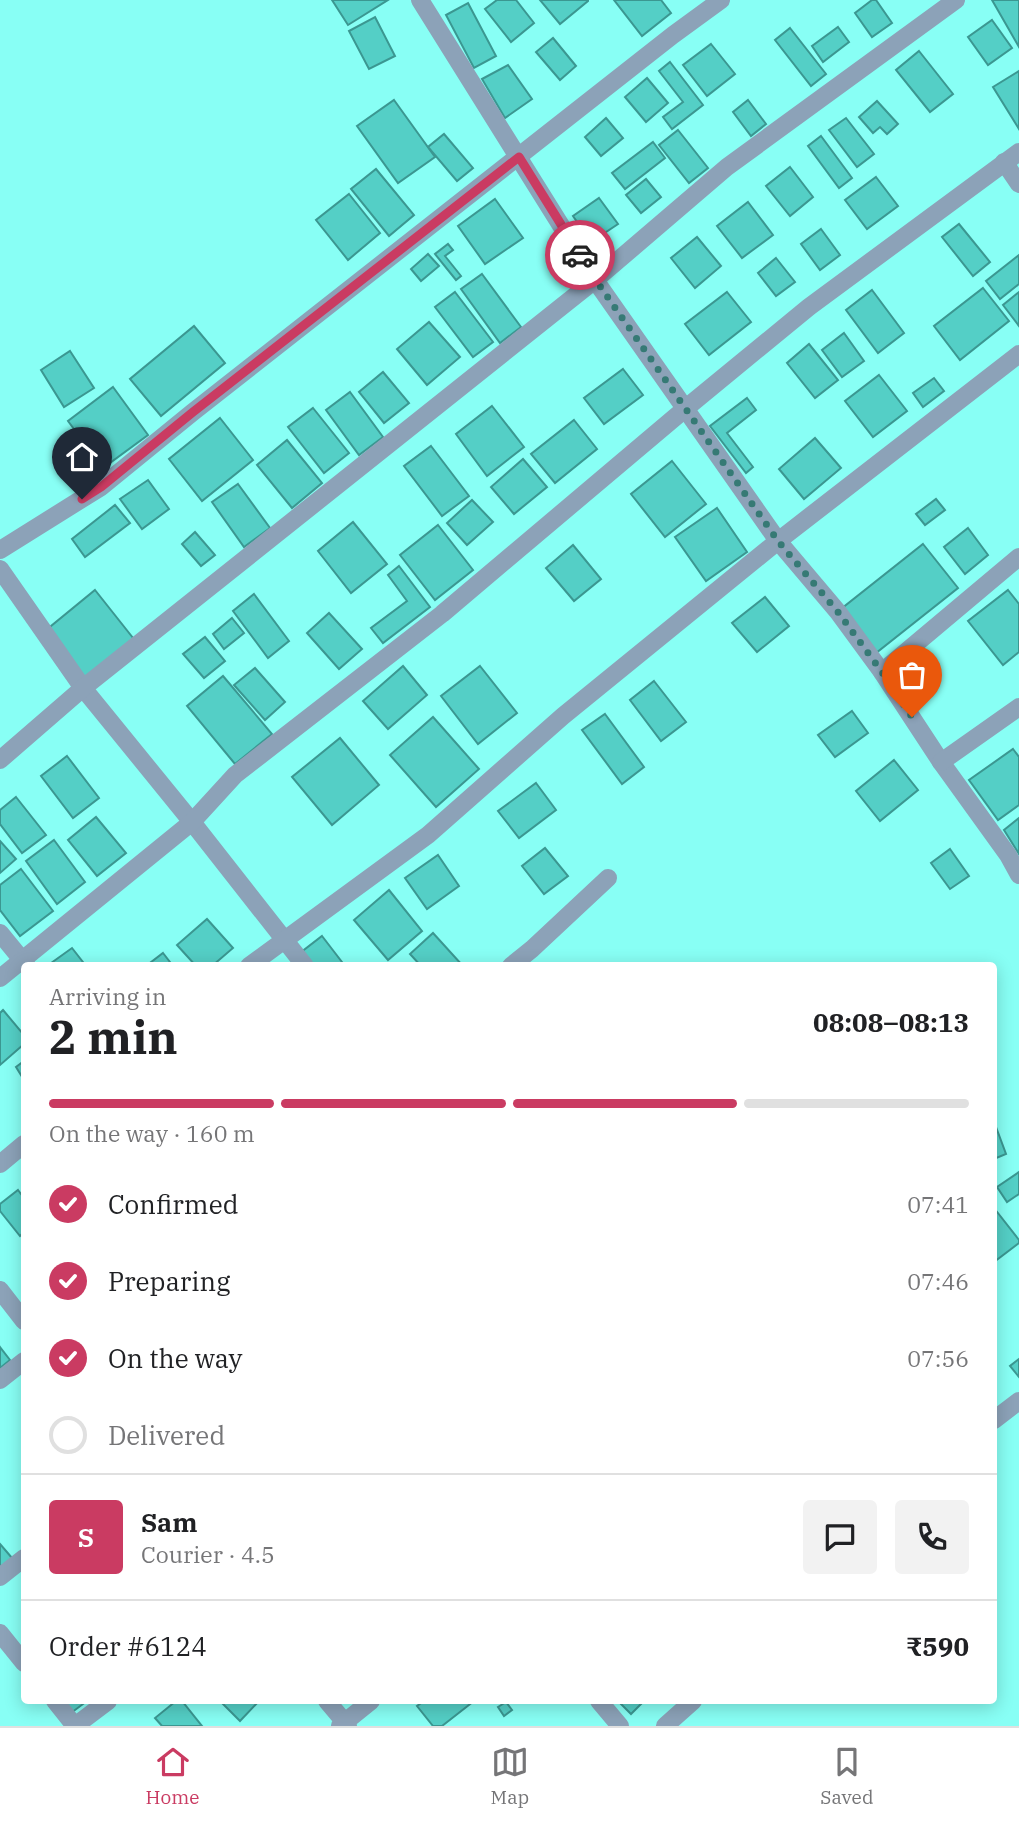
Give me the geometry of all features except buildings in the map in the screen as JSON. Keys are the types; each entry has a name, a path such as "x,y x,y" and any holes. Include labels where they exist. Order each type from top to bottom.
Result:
{"street":[{"path":"420,0 595,279 778,541 838,612 882,672 1019,875"},
{"path":"0,550 101,487 204,403 721,0"},
{"path":"0,760 83,688 595,279 727,167 956,0"},
{"path":"0,933 25,962 192,822 235,775 442,614 809,307 1012,157 1019,184"},
{"path":"254,962 428,835 564,716 778,541 1019,354"},
{"path":"882,672 1019,557"},
{"path":"0,569 83,688 302,962"},
{"path":"941,762 1019,707"},
{"path":"516,962 608,878"},
{"path":"0,978 21,965"},
{"path":"0,1164 21,1146"},
{"path":"0,1290 21,1317"},
{"path":"0,1380 21,1363"},
{"path":"997,1418 1019,1401"},
{"path":"0,1577 21,1561"},
{"path":"0,1633 21,1660"},
{"path":"57,1704 75,1726 104,1704"},
{"path":"329,1704 344,1725 367,1704"},
{"path":"602,1704 620,1726"},
{"path":"665,1726 690,1704"}],"way so far":[{"path":"580,255 778,541 838,612 912,717"}],"route":[{"path":"82,499 101,487 519,157 580,255"}]}
